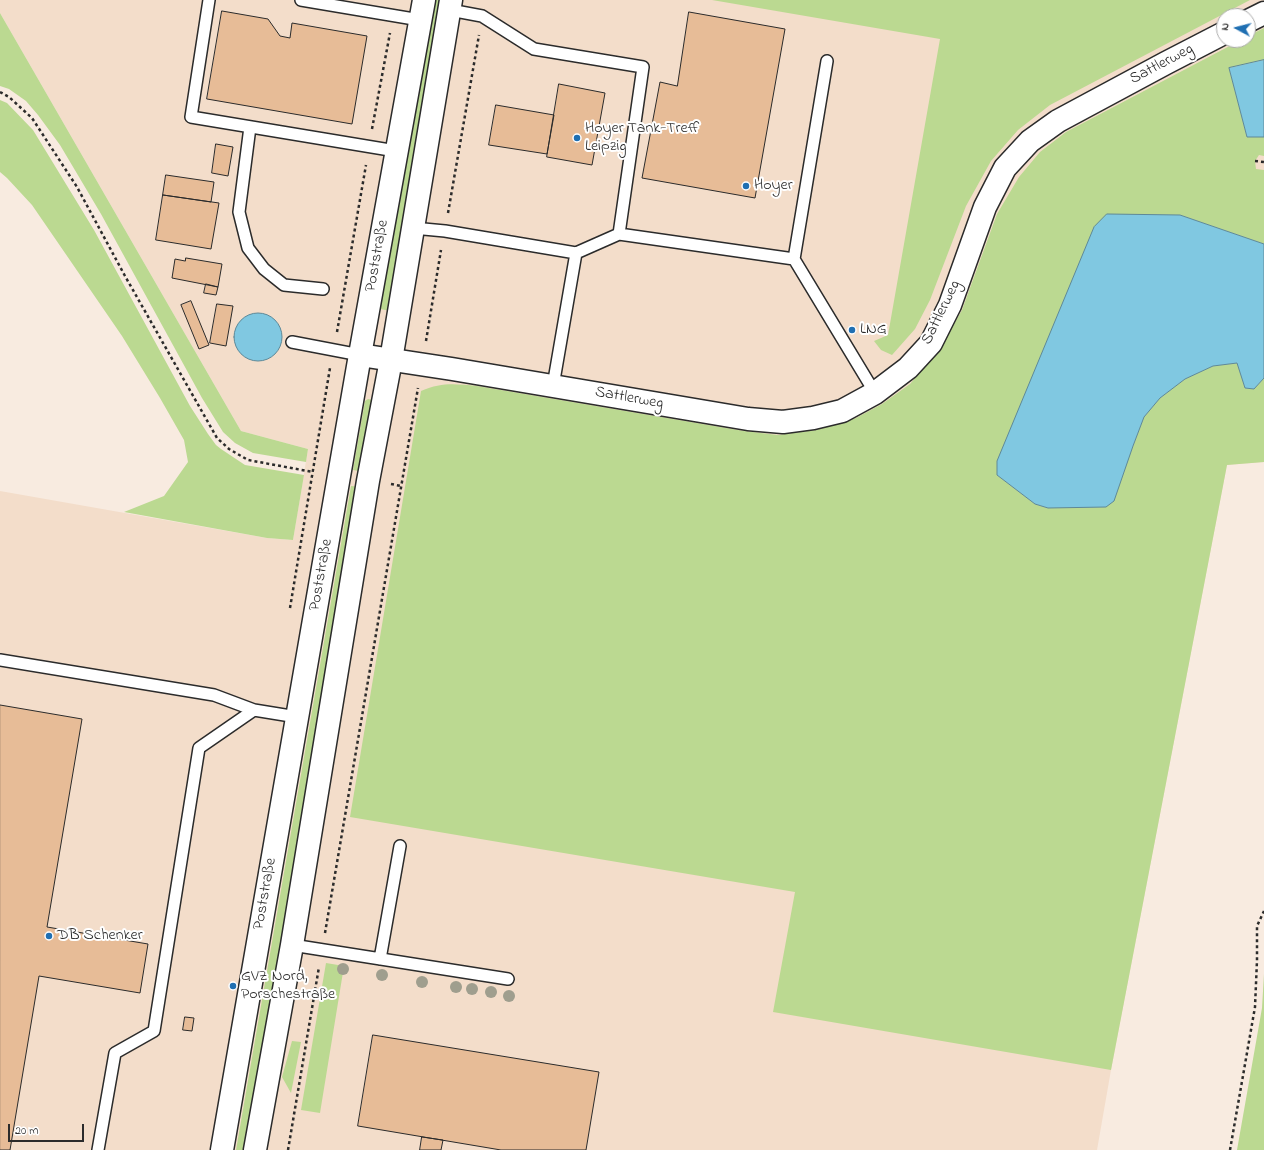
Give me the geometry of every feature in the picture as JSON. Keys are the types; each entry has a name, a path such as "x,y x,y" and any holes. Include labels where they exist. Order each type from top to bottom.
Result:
{"street":[{"name":"Poststraße","path":"255,1150 292,945 368,481 391,360 451,5"},
{"name":"Poststraße","path":"222,1150 360,355 422,10"},
{"name":"Sattlerweg","path":"360,355 748,419 783,422 813,418 842,411 875,393 908,368 931,343 950,305 986,207 1005,168 1030,141 1058,120 1216,37"}],"lane":[{"path":"209,0 191,117 396,151"},
{"path":"300,0 393,16 422,10"},
{"path":"451,5 482,16 534,49 643,67 619,234"},
{"path":"827,61 794,259 875,393"},
{"path":"250,127 239,212 248,248 264,269 284,284 323,289"},
{"path":"413,228 445,231 576,253 619,234 794,259"},
{"path":"552,386 576,253"},
{"path":"292,342 360,355"},
{"path":"0,660 214,695 254,710 297,716"},
{"path":"98,1150 115,1053 154,1031 200,748 254,710"},
{"path":"380,959 400,846"},
{"path":"292,945 508,979"}],"path":[{"path":"334,350 393,16"},
{"path":"0,92 9,97 32,118 78,188 125,276 217,438 230,449 248,460 339,476"},
{"path":"1255,161 1264,162"},
{"path":"288,1150 401,486"},
{"path":"1230,1150 1255,1007 1257,926 1264,911"}],"shaded area":[{"path":"0,0 1264,0 1264,462 1227,465 1097,1150 0,1150 0,491 267,538 293,540 308,449 241,431 0,13"}],"green space":[{"path":"433,0 444,0 391,311 380,309"},
{"path":"712,0 1250,0 1235,8 1216,8 1216,18 1050,105 1018,130 991,161 966,206 930,300 915,329 892,355 881,350 874,341 888,335 940,39"},
{"path":"0,13 241,431 308,449 306,462 253,453 235,443 223,432 202,398 101,214 60,145 26,101 9,89 0,86"},
{"path":"1264,28 1264,60 1229,68 1247,137 1264,137 1264,156 1259,155 1255,161 1256,169 1264,170 1264,244 1180,215 997,475 1035,504 1048,508 1133,446 1144,417 1160,398 1185,379 1213,366 1237,363 1245,388 1254,389 1264,378 1264,462 1227,465 1111,1070 773,1012 795,892 350,817 421,391 442,385 455,384 477,386 744,431 778,435 816,430 856,418 882,404 910,384 939,350 962,310 997,214 1019,177 1040,152 1066,132 1226,48 1256,48 1256,32"},
{"path":"0,100 7,103 33,130 94,230 190,406 216,445 245,465 304,475 293,540 267,538 124,512 164,496 188,462 184,440 122,336 32,205 0,172"},
{"path":"368,399 373,400 364,472 353,470 365,401"},
{"path":"351,486 362,487 247,1150 236,1150"},
{"path":"326,963 344,966 320,1113 301,1110"},
{"path":"1264,974 1264,1150 1237,1150 1262,1008"},
{"path":"292,1041 301,1042 291,1093 282,1077"}],"water":[{"path":"1264,60 1264,137 1247,137 1229,68"},
{"path":"1107,214 1180,215 1264,244 1264,378 1254,389 1245,388 1237,363 1213,366 1185,379 1160,398 1144,417 1114,501 1106,507 1048,508 1035,504 997,475 997,461 1094,227"},
{"path":"258,313 267,315 275,320 280,328 282,337 280,346 275,354 267,359 258,361 249,359 241,354 236,346 234,337 236,328 241,320 249,315"}],"building":[{"path":"222,11 268,19 280,36 290,38 292,23 367,36 352,124 207,99"},
{"path":"689,12 785,29 755,198 642,178 660,82 677,86"},
{"path":"559,84 605,93 592,165 547,157"},
{"path":"496,105 554,115 547,154 489,145"},
{"path":"216,144 233,147 228,176 212,173"},
{"path":"166,175 214,182 211,202 163,195"},
{"path":"163,195 219,203 211,249 156,240"},
{"path":"186,258 222,264 218,287 172,278 175,259 185,261"},
{"path":"206,284 218,287 216,295 204,293"},
{"path":"191,301 209,345 199,349 181,305"},
{"path":"217,304 233,306 226,346 210,343"},
{"name":"DB Schenker","path":"0,705 82,719 47,927 148,944 140,993 39,976 10,1150 0,1150"},
{"path":"185,1017 194,1018 192,1031 183,1030"},
{"path":"373,1035 599,1072 586,1150 501,1150 358,1126"},
{"path":"422,1137 443,1140 441,1150 420,1150"}],"place":[{"name":"Hoyer Tank-Treff Leipzig","path":"577,138"},
{"name":"Hoyer","path":"746,186"},
{"name":"LNG","path":"852,330"},
{"name":"DB Schenker","path":"49,936"},
{"name":"GVZ Nord, Porschestraße","path":"233,986"}]}
